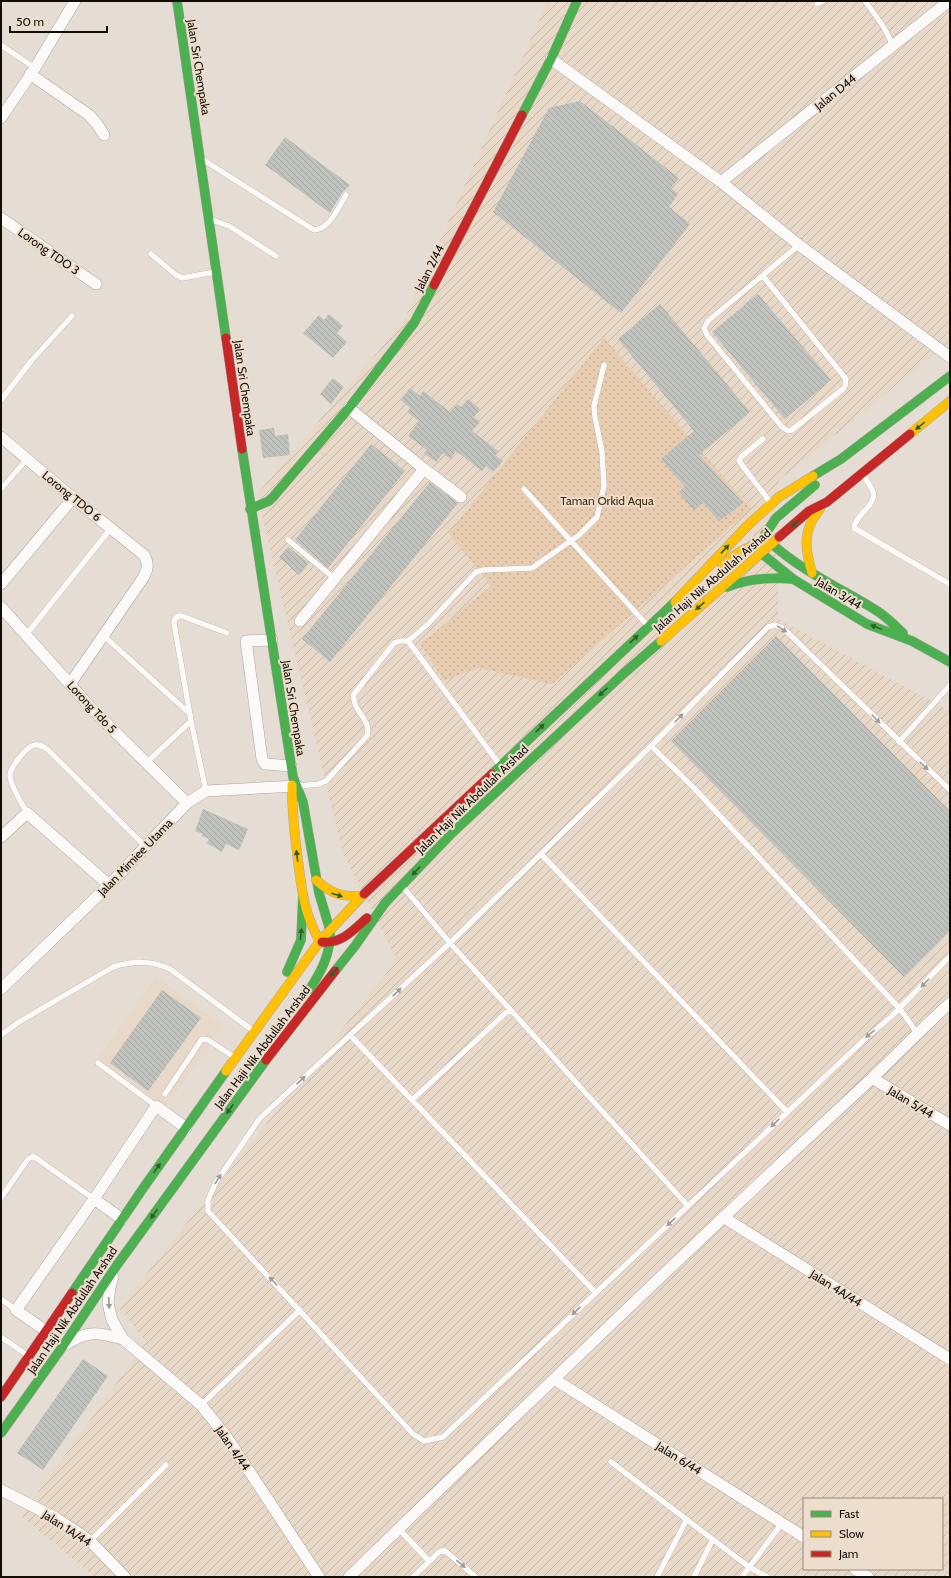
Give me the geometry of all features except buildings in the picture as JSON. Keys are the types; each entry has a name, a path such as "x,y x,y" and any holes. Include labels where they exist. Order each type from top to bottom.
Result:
{"main road":[{"name":"Jalan Sri Chempaka","path":"177,1 210,220 250,509 294,783"},
{"name":"Jalan 2/44","path":"250,509 269,501 273,497 349,408 414,323 550,59 577,1"},
{"name":"Jalan Haji Nik Abdullah Arshad","path":"1,1397 122,1219 270,1008 330,930 362,896 676,601 747,526 771,504 779,497 841,459 950,376"},
{"name":"Jalan Haji Nik Abdullah Arshad","path":"772,544 809,511 827,502 950,401"},
{"path":"761,548 764,536 776,518 829,474 841,459"},
{"path":"812,573 806,552 808,528 814,515 827,502"},
{"path":"684,592 750,545 761,548 772,544"},
{"name":"Jalan 3/44","path":"772,544 783,554 812,573 876,610 912,641"},
{"name":"Jalan Haji Nik Abdullah Arshad","path":"1,1434 63,1346 117,1265 273,1050 355,946 385,903 457,827 622,675 718,591 761,548"},
{"name":"Jalan 3/44","path":"761,548 793,579 867,624 912,641 947,661"},
{"path":"718,591 740,581 758,577 793,579"},
{"path":"273,1050 324,966 331,943 330,930 323,911 316,880 307,820 294,783"},
{"path":"294,783 293,822 303,894 310,922 314,933 320,942 331,943 351,933 385,903"},
{"path":"316,880 328,892 337,896 362,896"},
{"path":"270,1008 301,940 303,894"}],"street":[{"path":"1,118 75,1"},
{"name":"Jalan D44","path":"721,182 893,45 938,5 949,1"},
{"path":"550,59 721,182 800,245 950,357"},
{"path":"32,71 89,115 104,134"},
{"name":"Lorong TDO 3","path":"1,218 96,284"},
{"path":"349,408 461,497"},
{"name":"Lorong TDO 6","path":"1,437 73,498 144,555 148,562 148,569 104,636"},
{"path":"300,622 424,469"},
{"path":"1,584 73,498"},
{"name":"Lorong Tdo 5","path":"1,607 91,708 187,803"},
{"path":"70,684 104,636"},
{"path":"272,640 246,641 262,759 265,764 291,766"},
{"path":"947,661 950,649"},
{"name":"Jalan Mimiee Utama","path":"1,989 109,885 187,803 206,791 294,783"},
{"path":"1,837 27,813 109,885"},
{"path":"349,1577 723,1217 950,1003"},
{"name":"Jalan 5/44","path":"872,1078 950,1125"},
{"path":"46,1331 16,1310 94,1199 156,1106 186,1128"},
{"path":"94,1199 122,1219"},
{"name":"Jalan 4A/44","path":"723,1217 950,1359"},
{"path":"117,1265 110,1287 108,1303 112,1320 123,1339"},
{"path":"63,1346 77,1337 91,1333 103,1334 123,1339"},
{"name":"Jalan 4/44","path":"123,1339 201,1405 226,1436 319,1577"},
{"name":"Jalan 6/44","path":"554,1379 803,1536"},
{"name":"Jalan 1A/44","path":"1,1490 56,1518 90,1541 125,1577"},
{"path":"857,1570 868,1577"}],"lane":[{"path":"865,1 883,26 893,45"},
{"path":"1,45 32,71"},
{"path":"201,158 314,230 319,230 328,224 346,195"},
{"path":"210,220 229,226 276,256"},
{"path":"763,276 846,379 843,389 792,430 785,430 782,427 705,332 705,324 800,245"},
{"path":"151,254 176,275 182,278 217,272"},
{"path":"1,400 32,360 72,316"},
{"path":"294,783 319,784 326,781 365,740 368,727 354,704 354,694 392,645 397,642 408,641 428,624 476,572 482,570 529,569 579,535 597,517 604,488 602,452 594,406 604,364"},
{"path":"763,439 740,457 739,461 771,504"},
{"path":"1,489 27,459"},
{"path":"861,474 874,492 871,503 857,519 854,528 950,584"},
{"path":"524,489 572,540 648,626"},
{"path":"26,635 111,528"},
{"path":"288,540 335,579"},
{"path":"206,791 191,721 174,623 178,616 182,616 227,633"},
{"path":"950,790 783,628 775,625 768,627 651,746 450,943 260,1118 216,1182 208,1200 208,1211 414,1434 424,1441 443,1437 866,1038 900,1009 950,956"},
{"path":"104,636 190,714"},
{"path":"408,641 500,766"},
{"path":"899,742 950,685"},
{"path":"146,762 191,721"},
{"path":"27,813 11,782 10,774 13,767 31,746 42,746 47,748 145,846"},
{"path":"651,746 694,788 900,1009 917,1033"},
{"path":"542,854 787,1112"},
{"path":"402,886 450,943 688,1206"},
{"path":"1,1035 19,1022 113,967 129,962 161,965 170,969 254,1032"},
{"path":"412,1100 510,1009"},
{"path":"350,1035 596,1293"},
{"path":"165,1094 202,1039 208,1040 235,1058"},
{"path":"98,1063 156,1106"},
{"path":"1,1198 28,1159 33,1156 94,1199"},
{"path":"1,1299 16,1310"},
{"path":"201,1405 300,1310"},
{"path":"1,1337 29,1356"},
{"path":"611,1462 749,1567 766,1577"},
{"path":"90,1541 166,1465"},
{"path":"657,1577 687,1519"},
{"path":"742,1577 782,1523"},
{"path":"399,1529 429,1561"},
{"path":"694,1577 713,1539"},
{"path":"413,1577 439,1552 444,1550 476,1577"}],"shaded area":[{"path":"548,1 950,1 950,342 779,480 778,619 950,711 950,1577 95,1577 21,1516 146,1342 119,1308 397,960 342,851 257,494 403,322"},
{"path":"156,977 223,1026 166,1107 98,1058"}],"green space":[{"name":"Taman Orkid Aqua","path":"604,338 751,509 552,684 479,668 444,680 420,644 491,586 449,533"}],"traffic: fast":[{"path":"177,1 226,338"},
{"path":"522,115 551,59 577,1"},
{"path":"250,509 269,501 273,497 349,408 414,323 434,285"},
{"path":"813,476 841,459 950,376"},
{"path":"242,449 293,777 303,802 319,893 330,930"},
{"path":"761,553 764,536 776,518 815,485"},
{"path":"772,544 808,571 878,611 903,633"},
{"path":"761,553 793,579 867,624 912,641 950,662"},
{"path":"727,587 760,579 793,579"},
{"path":"492,774 675,602"},
{"path":"335,971 355,946 385,903 452,833 622,675 661,641"},
{"path":"287,972 301,940 303,895"},
{"path":"310,989 325,961 329,946 330,930"},
{"path":"1,1433 63,1346 117,1265 266,1060"},
{"path":"72,1293 144,1187 226,1071"}],"traffic: slow":[{"path":"910,434 950,401"},
{"path":"675,602 747,526 779,497 813,476"},
{"path":"812,573 808,556 807,540 810,524 820,509"},
{"path":"661,641 779,537"},
{"path":"722,565 745,549 757,545 772,544"},
{"path":"292,785 294,827 302,887 306,909 314,931 320,941"},
{"path":"316,880 327,889 337,894 362,896"},
{"path":"226,1071 320,941 364,894"}],"traffic: jam":[{"path":"434,285 522,115"},
{"path":"226,338 242,449"},
{"path":"779,537 809,511 827,502 910,434"},
{"path":"364,894 492,774"},
{"path":"322,942 336,941 347,935 367,918"},
{"path":"266,1060 335,971"},
{"path":"1,1397 72,1293"}]}
